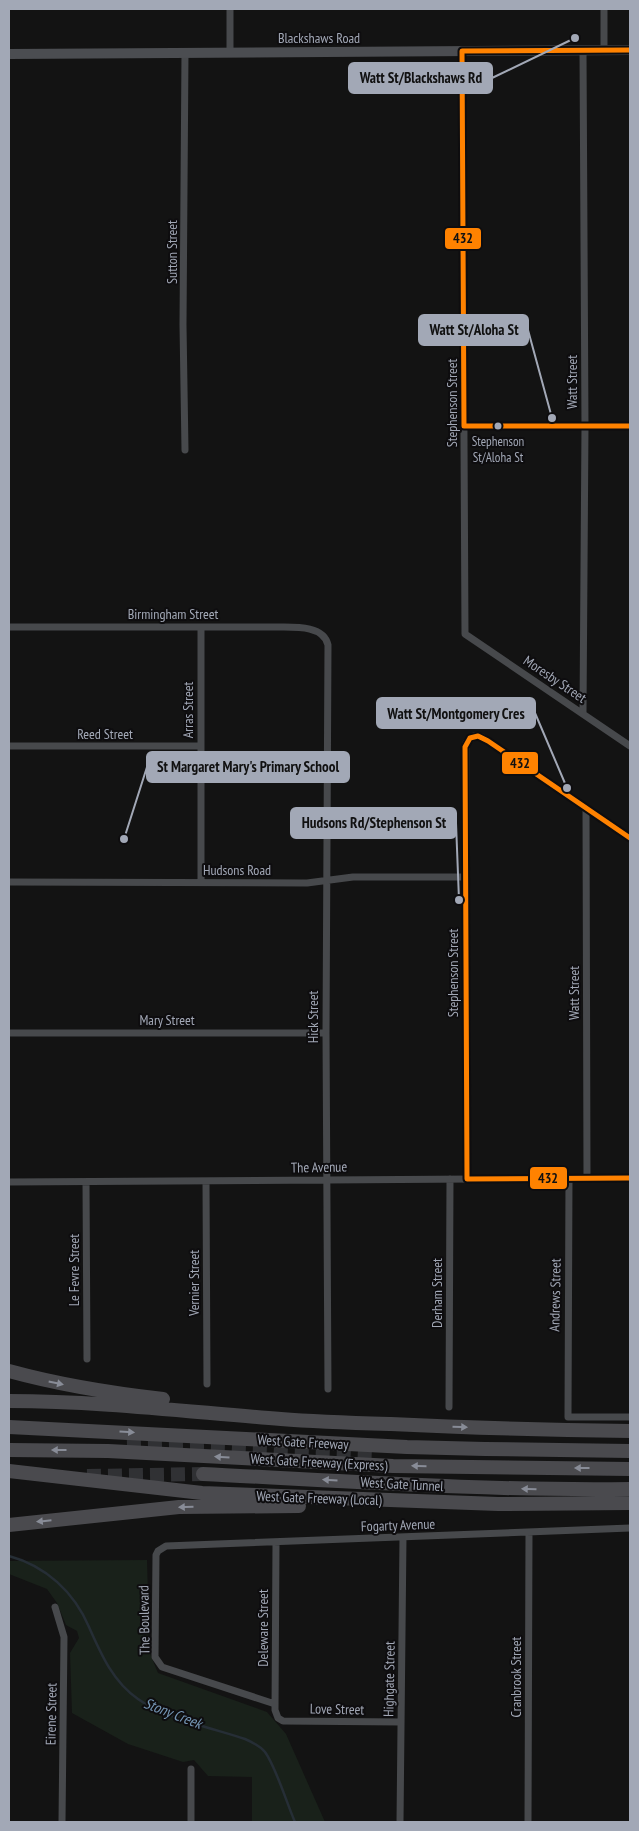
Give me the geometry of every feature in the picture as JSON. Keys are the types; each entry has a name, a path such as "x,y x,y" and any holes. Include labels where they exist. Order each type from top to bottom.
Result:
{"highway":[{"path":"9,1371 54,1383 104,1392 376,1424"},
{"path":"9,1401 73,1402 172,1408 282,1419 376,1424 531,1430 630,1431"},
{"name":"West Gate Freeway","path":"9,1427 388,1446 597,1451"},
{"path":"597,1451 630,1445"},
{"name":"West Gate Freeway (Express)","path":"9,1450 108,1451 393,1466 630,1469"},
{"path":"597,1451 630,1451"},
{"name":"West Gate Freeway (Local)","path":"9,1471 202,1493 427,1503 630,1503"},
{"name":"West Gate Tunnel","path":"204,1474 480,1488 553,1490 630,1488"},
{"path":"9,1480 131,1485"},
{"path":"9,1525 179,1507 427,1503"}],"main road":[{"name":"Blackshaws Road","path":"9,54 630,50"}],"street":[{"path":"230,9 230,53"},
{"path":"604,9 604,50"},
{"name":"Stephenson Street","path":"462,51 465,634"},
{"name":"Watt Street","path":"583,51 585,426 583,713"},
{"name":"Sutton Street","path":"185,53 183,325 185,450"},
{"path":"464,426 630,426"},
{"name":"Birmingham Street","path":"9,627 298,628 314,630 324,635 328,645"},
{"name":"Arras Street","path":"200,882 201,627"},
{"name":"Moresby Street","path":"465,634 630,746"},
{"name":"Hick Street","path":"328,645 326,1033 328,1389"},
{"name":"Stephenson Street","path":"467,1179 466,743 474,736 482,737 586,808"},
{"name":"Reed Street","path":"9,746 201,746"},
{"path":"586,808 630,838"},
{"name":"Watt Street","path":"586,808 587,1178"},
{"name":"Hudsons Road","path":"9,882 307,883 353,877 465,876"},
{"name":"Mary Street","path":"9,1033 326,1033"},
{"name":"Andrews Street","path":"569,1178 568,1417 630,1417"},
{"name":"The Avenue","path":"9,1182 630,1178"},
{"name":"Derham Street","path":"448,1406 450,1179"},
{"name":"Le Fevre Street","path":"86,1182 87,1359"},
{"name":"Vernier Street","path":"206,1182 207,1384"},
{"name":"Fogarty Avenue","path":"166,1546 630,1528"},
{"name":"Cranbrook Street","path":"528,1822 529,1532"},
{"name":"Highgate Street","path":"400,1822 403,1537"},
{"name":"Deleware Street","path":"276,1542 276,1714"},
{"name":"The Boulevard","path":"166,1546 158,1551 156,1555 155,1657 157,1661 162,1668 275,1704"},
{"name":"Eirene Street","path":"55,1606 64,1637 62,1822"},
{"name":"Love Street","path":"276,1714 283,1721 401,1722"},
{"path":"191,1769 191,1822"}],"shaded area":[{"path":"147,1560 148,1597 150,1598 148,1649 158,1673 267,1712 286,1734 325,1822 252,1822 252,1777 208,1776 194,1760 183,1762 128,1744 72,1713 70,1653 79,1638 77,1631 66,1625 57,1603 47,1589 9,1574 9,1561"}],"waterway":[{"name":"Stony Creek","path":"9,1556 35,1566 67,1592 83,1614 109,1667 121,1684 138,1699 174,1717 245,1739 263,1750 273,1767 295,1822"}],"tunnel":[{"path":"127,1447 211,1445 375,1452"},
{"path":"87,1476 203,1474"}],"transit line":[{"name":"432","path":"462,51 630,50"},
{"name":"432","path":"462,51 464,426"},
{"name":"432","path":"464,426 630,426"},
{"name":"432","path":"470,738 478,736 488,741 630,838"},
{"name":"432","path":"467,1179 465,747 470,738"},
{"name":"432","path":"467,1179 630,1178"}],"place":[{"name":"Watt St/Blackshaws Rd","path":"575,38"},
{"name":"Watt St/Aloha St","path":"552,418"},
{"name":"Stephenson St/Aloha St","path":"498,426"},
{"name":"Watt St/Montgomery Cres","path":"567,788"},
{"name":"St Margaret Mary's Primary School","path":"124,839"},
{"name":"Hudsons Rd/Stephenson St","path":"459,900"}]}
